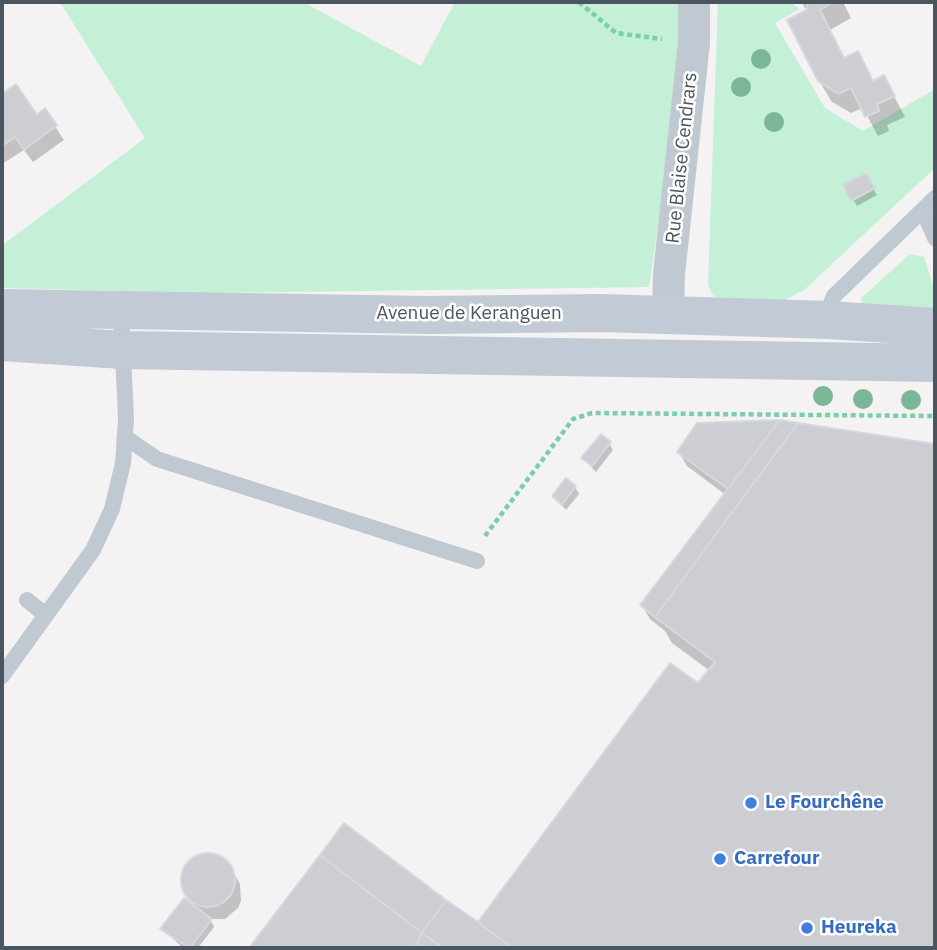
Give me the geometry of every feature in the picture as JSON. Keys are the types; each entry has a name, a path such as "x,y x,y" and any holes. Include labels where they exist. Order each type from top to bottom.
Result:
{"main road":[{"name":"Avenue de Keranguen","path":"2,308 121,312 668,315 829,320 935,327"},
{"name":"Avenue de Keranguen","path":"2,342 122,350 924,359"}],"street":[{"name":"Rue Blaise Cendrars","path":"668,315 694,43 694,2"}],"lane":[{"path":"858,360 841,343 829,320 834,296 935,198"},
{"path":"923,210 935,239"},
{"path":"2,676 93,551 112,509 124,463 121,312"},
{"path":"125,438 157,459 473,560"},
{"path":"27,600 46,615"}],"path":[{"path":"579,2 616,33 694,43"},
{"path":"473,560 573,419 592,413 935,416"}],"green space":[{"path":"60,2 303,2 421,66 455,2 681,2 683,61 649,287 207,293 2,288 4,244 145,138"},
{"path":"718,2 791,2 799,9 775,23 825,108 863,131 935,89 935,168 804,290 779,303 714,297 708,285"},
{"path":"910,254 924,257 935,291 935,309 862,307 861,298"}],"building":[{"path":"806,2 833,2 820,10 844,58 858,51 873,81 884,75 895,96 877,104 879,111 865,117 851,88 838,94 818,81 787,20 808,9"},
{"path":"16,84 37,115 45,108 57,125 24,150 15,137 2,146 2,94"},
{"path":"866,173 875,188 851,201 843,185"},
{"path":"780,420 728,489 677,452 697,423"},
{"path":"780,420 798,423 655,617 640,605"},
{"name":"Le Fourchêne","path":"798,423 935,444 935,948 512,948 478,922 670,663 698,683 715,662 655,617"},
{"path":"601,434 611,442 592,466 581,458"},
{"path":"566,478 576,486 562,505 552,496"},
{"path":"344,823 446,900 422,933 320,855"},
{"path":"208,853 227,861 235,880 227,899 208,907 189,899 181,880 189,861"},
{"path":"320,855 422,933 415,948 249,948"},
{"path":"184,898 212,919 190,948 160,929"},
{"path":"446,900 512,948 443,948 422,933"},
{"path":"422,933 443,948 415,948"}],"place":[{"name":"Le Fourchêne","path":"751,803"},
{"name":"Carrefour","path":"720,859"},
{"name":"Heureka","path":"807,928"}]}
